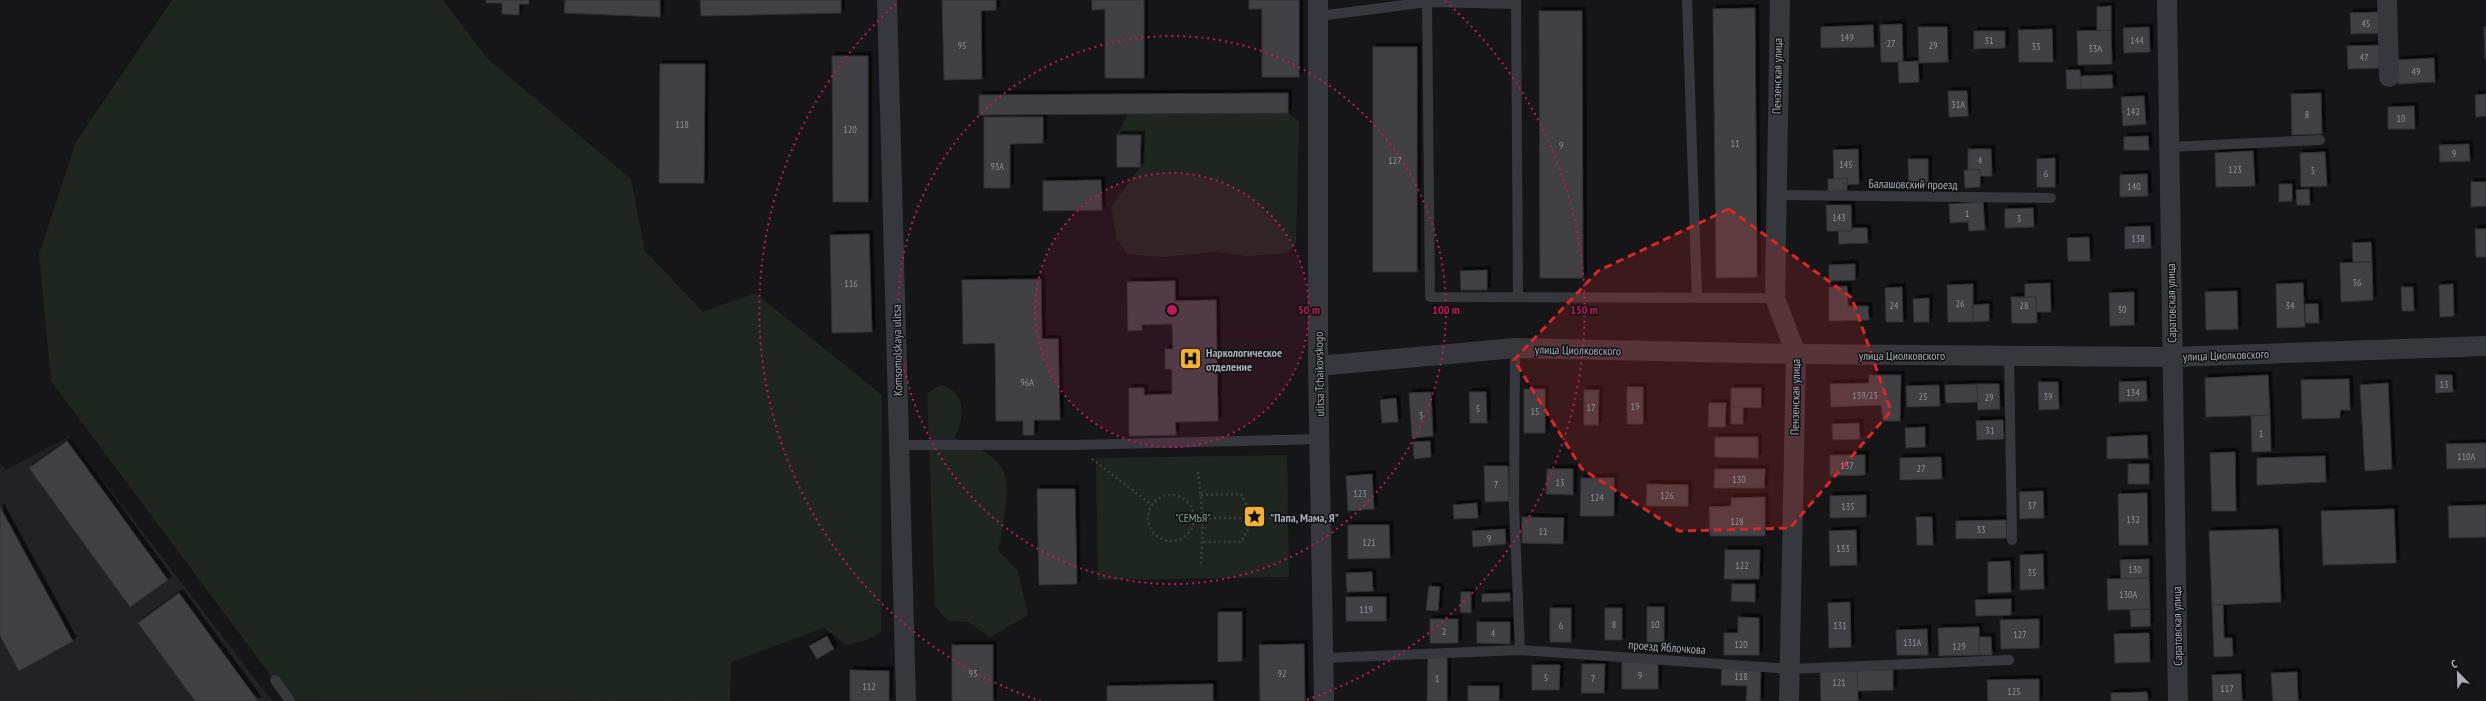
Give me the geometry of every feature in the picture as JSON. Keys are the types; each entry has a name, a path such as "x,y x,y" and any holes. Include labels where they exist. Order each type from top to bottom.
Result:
{"street":[{"name":"Komsomolskaya ulitsa","path":"887,0 906,701"},
{"name":"Пензенская улица","path":"1780,0 1775,298 1796,354 1789,701"},
{"name":"Саратовская улица","path":"2167,0 2178,701"},
{"path":"2387,0 2389,77"},
{"name":"ulitsa Tchaikovskogo","path":"1318,8 1318,366 1324,701"},
{"name":"улица Циолковского","path":"1318,366 1515,348 1796,354 2172,357 2486,346"}],"lane":[{"path":"1687,0 1697,298"},
{"path":"1318,8 1428,1 1516,2 1518,297"},
{"path":"1428,1 1430,297 1775,298"},
{"path":"2169,147 2320,140"},
{"name":"Балашовский проезд","path":"1776,195 2051,198"},
{"path":"1515,348 1514,505 1520,650"},
{"path":"2010,355 2012,540"},
{"path":"899,445 1073,445 1319,439"},
{"name":"проезд Яблочкова","path":"1324,658 1520,650 1790,669 2009,660"},
{"path":"275,680 290,701"}],"path":[{"path":"1073,445 1152,505"},
{"path":"1198,472 1203,518 1201,567"},
{"path":"1201,495 1241,494 1254,518"},
{"path":"1167,495 1182,497 1192,508 1194,518 1191,530 1186,536 1179,540 1164,540 1151,531 1148,524 1147,516 1152,505 1160,497 1167,495"},
{"path":"1194,518 1321,518"},
{"path":"1201,542 1241,542 1254,518"}],"highlighted area":[{"path":"1729,209 1852,298 1891,411 1790,528 1679,531 1582,469 1514,360 1598,271"}],"shaded area":[{"path":"70,436 272,701 0,701 0,463 6,470"}],"green space":[{"path":"172,0 443,0 487,58 631,179 645,251 703,312 755,293 882,395 881,632 867,640 846,645 824,628 731,662 730,701 289,700 51,381 39,254 76,142"},
{"path":"1288,113 1299,122 1296,245 1286,253 1247,256 1216,252 1162,257 1127,254 1117,239 1111,207 1140,167 1141,135 1117,135 1128,114"},
{"path":"941,385 956,394 961,407 962,415 958,431 954,438 976,447 991,456 1002,468 1005,476 1007,492 998,550 1018,571 1028,615 990,637 968,622 948,621 935,606 927,393"},
{"name":"\"СЕМЬЯ\"","path":"1287,455 1289,577 1098,580 1096,458"}],"building":[{"path":"486,0 529,0 529,4 519,4 519,15 502,14 502,3 486,3"},
{"path":"565,0 660,0 660,17 564,13"},
{"path":"700,0 841,0 841,13 701,16"},
{"path":"942,0 996,0 996,10 981,11 982,79 944,80"},
{"path":"1092,0 1144,0 1144,78 1105,78 1105,9 1092,10"},
{"path":"1249,0 1299,0 1299,77 1262,77 1262,9 1249,9"},
{"path":"2111,6 2111,30 2097,31 2097,7"},
{"path":"1755,8 1757,277 1716,278 1713,9"},
{"path":"1539,11 1582,11 1583,278 1540,278"},
{"path":"2381,12 2382,33 2351,34 2350,13"},
{"path":"1902,24 1903,62 1881,62 1880,25"},
{"path":"1873,25 1874,47 1821,48 1821,27"},
{"path":"1918,27 1947,27 1948,62 1919,63"},
{"path":"2149,27 2150,52 2124,53 2123,28"},
{"path":"2484,27 2486,27 2486,59 2485,59"},
{"path":"2052,29 2053,62 2019,62 2018,30"},
{"path":"2111,30 2112,64 2078,65 2077,31"},
{"path":"1974,31 2005,31 2005,48 1974,49"},
{"path":"2381,45 2382,68 2348,69 2347,46"},
{"path":"1373,47 1417,47 1417,272 1373,272"},
{"path":"832,56 868,56 868,202 833,202"},
{"path":"2434,58 2435,82 2398,84 2397,60"},
{"path":"1918,61 1919,82 1899,83 1898,62"},
{"path":"660,64 705,64 704,183 659,183"},
{"path":"2066,70 2080,70 2081,89 2067,89"},
{"path":"2112,75 2113,88 2081,89 2080,76"},
{"path":"1948,91 1967,91 1968,116 1949,117"},
{"path":"1288,93 1288,113 979,115 979,95"},
{"path":"2321,93 2322,134 2292,135 2291,94"},
{"path":"2486,94 2486,116 2476,117 2475,95"},
{"path":"2144,96 2146,124 2123,126 2121,97"},
{"path":"2414,106 2415,129 2388,129 2388,107"},
{"path":"984,117 1043,117 1043,143 1010,144 1010,188 984,188"},
{"path":"1117,135 1141,135 1140,167 1117,167"},
{"path":"2148,136 2149,150 2124,150 2124,137"},
{"path":"2469,144 2470,161 2440,162 2439,145"},
{"path":"1858,149 1859,184 1847,185 1847,179 1834,179 1833,150"},
{"path":"1968,149 1991,149 1992,176 1980,176 1980,170 1968,170"},
{"path":"2253,151 2255,186 2216,187 2215,153"},
{"path":"2325,152 2327,186 2301,187 2300,153"},
{"path":"2055,158 2055,187 2037,187 2037,159"},
{"path":"1908,159 1928,159 1928,186 1909,187"},
{"path":"1964,170 1980,170 1980,187 1965,188"},
{"path":"2147,174 2148,196 2120,197 2120,175"},
{"path":"1847,178 1847,191 1828,191 1828,179"},
{"path":"1101,180 1102,210 1043,211 1043,181"},
{"path":"2471,182 2486,182 2486,206 2471,207"},
{"path":"2279,184 2292,184 2292,201 2279,202"},
{"path":"2309,189 2310,205 2297,205 2296,190"},
{"path":"1983,202 1985,230 1969,231 1968,222 1950,223 1949,204"},
{"path":"1826,205 1851,205 1852,231 1827,231"},
{"path":"2033,208 2034,227 2005,228 2005,209"},
{"path":"2150,226 2151,248 2125,249 2125,227"},
{"path":"1852,228 1867,228 1868,243 1839,244 1838,231 1852,231"},
{"path":"2475,229 2486,229 2486,257 2476,257"},
{"path":"869,234 872,332 832,333 830,235"},
{"path":"2089,237 2090,261 2068,261 2067,238"},
{"path":"2371,242 2372,262 2353,262 2352,243"},
{"path":"2372,262 2373,300 2341,302 2340,263"},
{"path":"1855,264 1855,280 1829,281 1829,265"},
{"path":"1487,270 1487,290 1461,290 1460,271"},
{"path":"1041,279 1042,339 1058,339 1060,420 1034,420 1034,435 1023,435 1023,421 996,421 995,343 963,344 962,280"},
{"name":"Наркологическое отделение","path":"1175,281 1175,301 1216,300 1218,421 1175,422 1176,435 1129,436 1129,388 1144,388 1144,395 1172,394 1172,369 1165,369 1165,349 1173,349 1172,324 1142,325 1142,330 1128,331 1127,282"},
{"path":"2050,283 2051,312 2036,312 2036,297 2025,297 2025,284"},
{"path":"2303,283 2305,327 2277,328 2276,284"},
{"path":"1973,284 1973,322 1948,322 1947,285"},
{"path":"2453,284 2454,316 2440,317 2439,285"},
{"path":"1847,286 1848,306 1868,306 1869,320 1829,321 1829,287"},
{"path":"1902,287 1903,322 1886,322 1885,288"},
{"path":"2401,287 2413,287 2414,311 2402,311"},
{"path":"2237,291 2238,329 2206,330 2205,292"},
{"path":"2134,292 2134,325 2110,326 2109,293"},
{"path":"2011,297 2036,297 2037,323 2012,323"},
{"path":"1929,298 1929,322 1914,322 1913,299"},
{"path":"1989,304 1989,321 1973,322 1973,305"},
{"path":"2305,304 2318,304 2319,323 2306,323"},
{"path":"1869,375 1901,375 1900,421 1883,421 1881,405 1831,407 1830,384 1869,383"},
{"path":"2268,375 2270,415 2206,417 2205,378"},
{"path":"2435,375 2452,375 2453,392 2436,393"},
{"path":"2349,379 2350,410 2340,410 2340,418 2302,419 2301,380"},
{"path":"2146,381 2147,401 2119,402 2119,382"},
{"path":"2038,382 2058,382 2059,409 2039,410"},
{"path":"2388,383 2392,469 2365,471 2360,385"},
{"path":"1977,384 1978,402 1946,403 1945,385"},
{"path":"1977,384 1999,384 2000,409 1978,410"},
{"path":"1939,385 1940,406 1907,407 1906,386"},
{"path":"1627,387 1643,387 1643,424 1627,424"},
{"path":"1731,388 1761,388 1761,408 1731,407"},
{"path":"1524,389 1545,389 1545,433 1524,433"},
{"path":"1584,390 1599,390 1598,425 1584,425"},
{"path":"1431,392 1433,436 1412,438 1409,393"},
{"path":"1469,392 1486,392 1487,423 1470,423"},
{"path":"1396,398 1398,422 1382,423 1380,400"},
{"path":"1709,403 1726,403 1725,427 1708,427"},
{"path":"1731,407 1743,407 1743,424 1731,424"},
{"path":"2270,415 2271,451 2252,452 2251,416"},
{"path":"2003,420 2004,439 1977,440 1976,421"},
{"path":"1859,423 1860,439 1833,440 1832,424"},
{"path":"1925,427 1925,447 1906,448 1905,428"},
{"path":"2147,435 2148,458 2107,459 2107,437"},
{"path":"1715,437 1758,437 1758,458 1715,457"},
{"path":"67,441 168,580 130,607 29,468"},
{"path":"1430,441 1431,457 1414,459 1413,442"},
{"path":"2486,443 2486,468 2447,469 2446,444"},
{"path":"2235,452 2236,511 2212,511 2210,453"},
{"path":"1830,455 1865,455 1865,475 1830,476"},
{"path":"2325,456 2326,482 2257,485 2257,458"},
{"path":"1941,457 1942,479 1900,480 1900,458"},
{"path":"2128,464 2149,464 2149,484 2128,484"},
{"path":"1484,466 1508,466 1509,501 1485,502"},
{"path":"1547,469 1573,469 1573,495 1546,494"},
{"path":"1715,469 1765,469 1764,488 1714,488"},
{"path":"1372,474 1374,509 1348,511 1346,476"},
{"path":"1581,478 1614,478 1614,516 1580,516"},
{"path":"1647,484 1688,485 1688,506 1646,506"},
{"path":"1037,489 1075,489 1077,584 1039,585"},
{"path":"2043,491 2044,518 2020,519 2019,492"},
{"path":"2147,493 2148,545 2119,545 2118,494"},
{"path":"1866,495 1866,517 1830,518 1830,496"},
{"path":"1765,497 1765,536 1710,536 1709,507 1731,506 1731,498"},
{"path":"1477,503 1478,518 1454,519 1453,505"},
{"path":"2486,505 2486,537 2449,538 2448,506"},
{"path":"0,507 73,641 19,671 0,636"},
{"path":"2394,509 2396,563 2323,565 2321,511"},
{"path":"1522,517 1564,518 1563,544 1522,543"},
{"path":"1916,517 1932,517 1933,545 1917,545"},
{"path":"2006,520 2007,538 1956,539 1956,521"},
{"path":"1348,525 1389,525 1390,558 1348,559"},
{"path":"1505,529 1506,544 1473,547 1472,531"},
{"path":"2278,529 2281,602 2212,605 2209,531"},
{"path":"1856,530 1857,565 1830,566 1829,531"},
{"path":"1725,550 1760,550 1759,579 1724,579"},
{"path":"2043,554 2044,589 2020,590 2020,555"},
{"path":"2149,559 2149,578 2121,579 2120,560"},
{"path":"2010,561 2011,592 1988,593 1988,562"},
{"path":"1372,572 1373,591 1347,592 1346,573"},
{"path":"2149,578 2150,609 2108,610 2107,579"},
{"path":"1732,584 1755,584 1755,602 1731,601"},
{"path":"1429,586 1440,587 1438,611 1426,610"},
{"path":"1461,592 1471,592 1471,613 1460,612"},
{"path":"179,593 258,701 195,701 138,623"},
{"path":"1510,593 1510,601 1482,602 1482,594"},
{"path":"1346,597 1386,597 1386,621 1346,621"},
{"path":"2011,599 2011,615 1976,616 1975,600"},
{"path":"1850,602 1851,647 1829,648 1828,603"},
{"path":"2223,604 2224,638 2232,638 2233,656 2214,657 2212,605"},
{"path":"1647,607 1664,607 1664,642 1647,642"},
{"path":"1550,608 1571,608 1571,642 1550,642"},
{"path":"1605,608 1622,608 1622,640 1605,640"},
{"path":"2150,609 2150,626 2131,627 2130,610"},
{"path":"1218,612 1242,612 1242,661 1218,662"},
{"path":"1738,617 1759,618 1759,655 1724,655 1724,633 1738,633"},
{"path":"1430,619 1458,619 1458,643 1430,643"},
{"path":"2039,619 2039,648 2001,649 2000,620"},
{"path":"1477,622 1510,622 1510,644 1477,643"},
{"path":"1979,627 1979,655 1939,656 1938,628"},
{"path":"1927,629 1928,655 1897,655 1896,630"},
{"path":"2149,633 2150,662 2115,663 2114,634"},
{"path":"827,636 834,649 817,659 809,646"},
{"path":"1979,637 1991,637 1992,655 1979,655"},
{"path":"1304,644 1305,701 1260,701 1259,645"},
{"path":"952,645 993,645 993,701 952,701"},
{"path":"1428,656 1447,656 1447,701 1427,701"},
{"path":"1622,662 1658,662 1658,689 1622,689"},
{"path":"1582,664 1605,664 1604,693 1581,693"},
{"path":"1532,665 1560,665 1559,690 1532,690"},
{"path":"1722,666 1761,667 1760,701 1746,701 1747,686 1721,685"},
{"path":"850,670 889,671 889,701 850,701"},
{"path":"1893,670 1893,690 1857,691 1857,671"},
{"path":"1857,671 1858,701 1821,701 1820,672"},
{"path":"2297,672 2298,701 2273,701 2271,673"},
{"path":"2241,674 2242,701 2213,701 2212,675"},
{"path":"2039,679 2039,701 1988,701 1987,680"},
{"path":"1213,684 1213,701 1107,701 1107,686"},
{"path":"1468,686 1499,686 1499,701 1468,701"},
{"path":"2147,692 2148,701 2111,701 2111,693"}],"place":[{"name":"Наркологическое отделение","path":"1191,359"},
{"name":"\"Папа, Мама, Я\"","path":"1255,517"}]}
